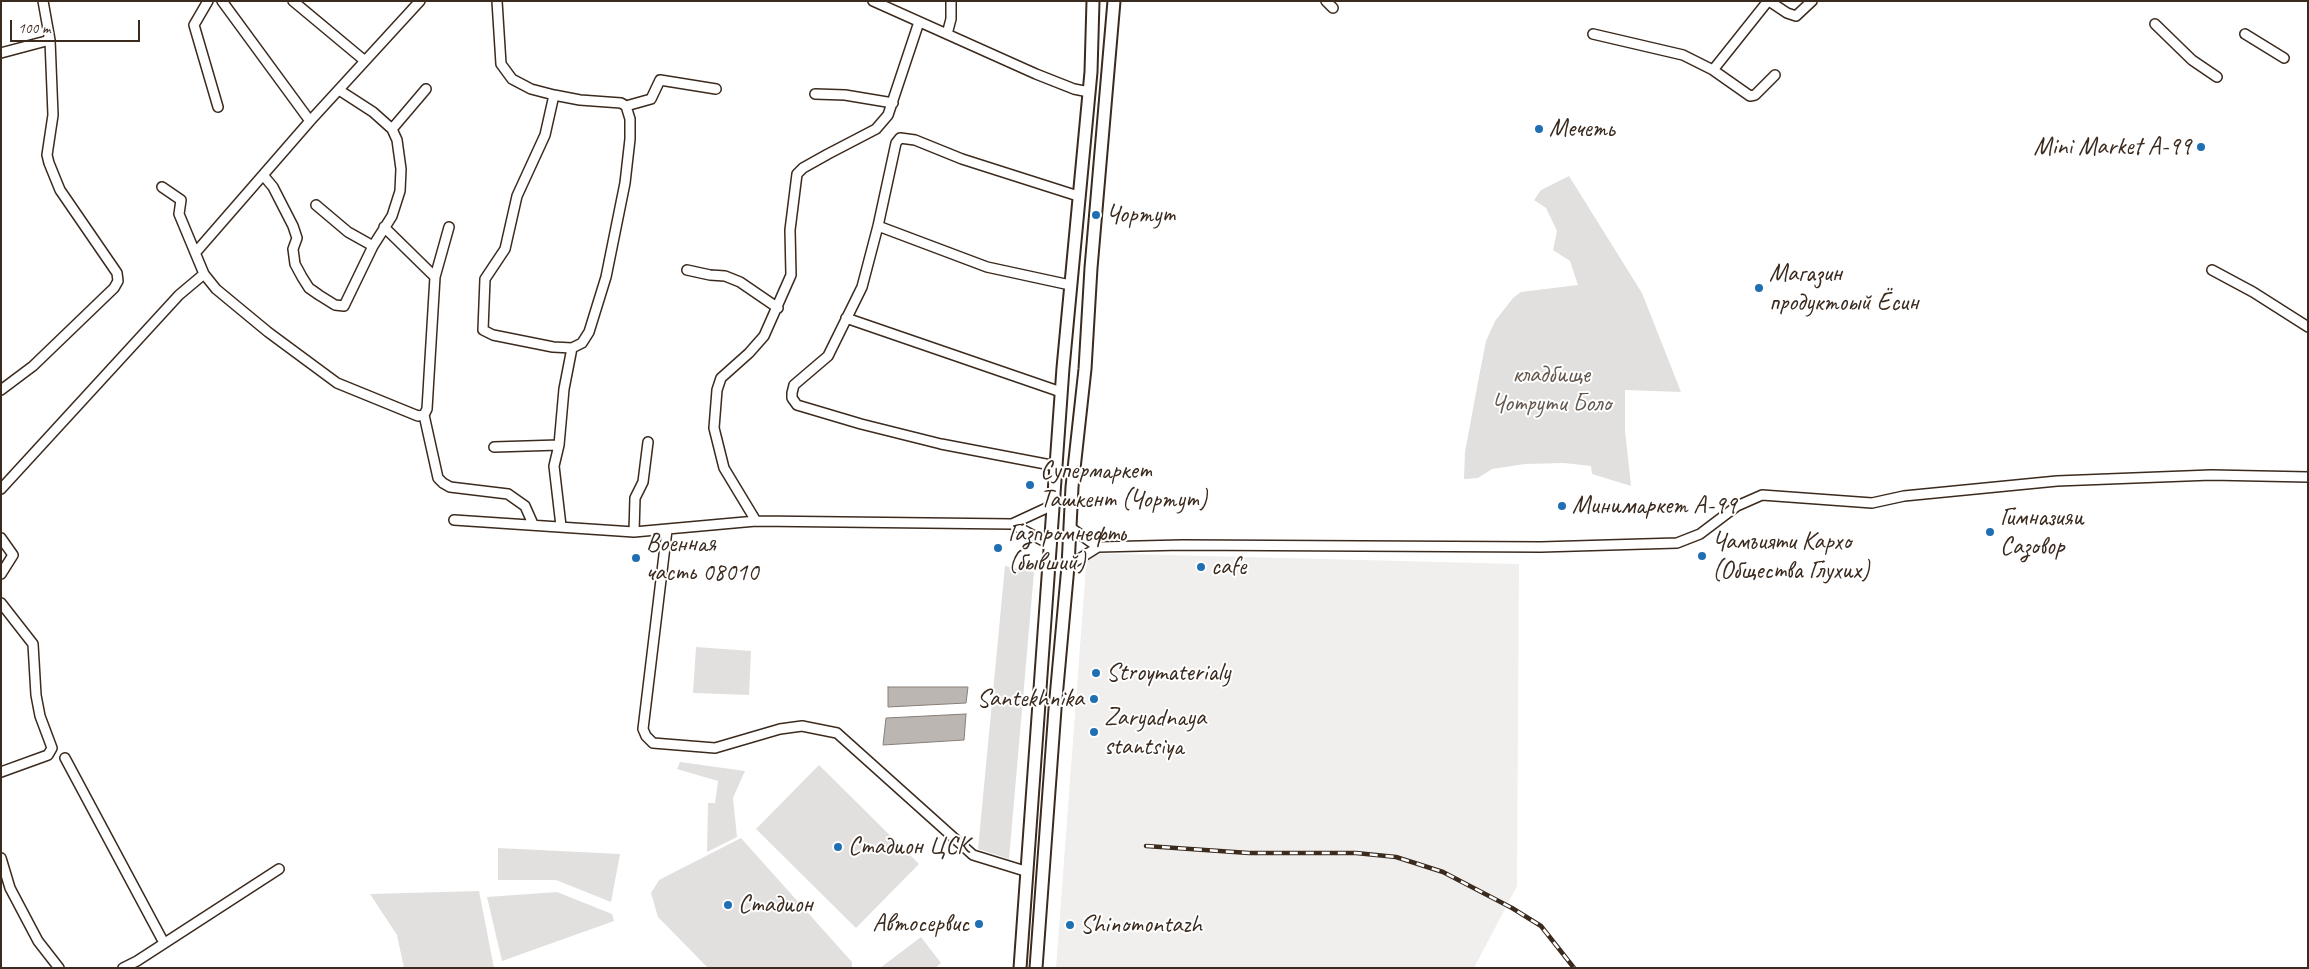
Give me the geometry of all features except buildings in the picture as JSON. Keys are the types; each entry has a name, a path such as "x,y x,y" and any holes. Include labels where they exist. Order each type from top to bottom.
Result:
{"main road":[{"path":"1020,968 1025,870 1040,707 1063,368 1089,92 1095,1 1114,2 1091,268 1085,369 1072,487 1071,528 1055,709 1036,968"},
{"path":"1063,368 1085,369"},
{"path":"1040,707 1055,709"}],"street":[{"path":"1,390 34,366 114,288 118,281 117,273 60,190 49,163 47,154 52,115 50,40 43,1"},
{"path":"208,1 194,24 218,106"},
{"path":"222,1 310,120"},
{"path":"293,1 365,61"},
{"path":"196,252 310,120 420,1"},
{"path":"497,1 501,64 512,79 531,89 554,95 580,100 621,103 626,106 630,119 630,139 614,242 589,332 582,343 572,348 553,347 493,335 483,330 485,279 505,248 517,196 545,135 554,95"},
{"path":"873,1 1036,74 1074,89 1089,92"},
{"path":"947,34 951,19 951,1"},
{"path":"1326,1 1333,8"},
{"path":"1713,70 1769,1 1787,13 1796,16 1812,1"},
{"path":"756,522 724,468 714,428 715,404 721,378 749,354 764,336 778,308 790,275 790,230 797,174 811,163 876,129 888,115 919,22"},
{"path":"2155,24 2192,60 2216,77"},
{"path":"1593,34 1683,55 1713,70 1750,96 1755,95 1775,75"},
{"path":"2246,34 2284,58"},
{"path":"1,53 50,40"},
{"path":"626,106 651,98 660,80 716,90"},
{"path":"392,129 426,89"},
{"path":"263,175 273,187 294,226 297,238 293,249 296,264 302,277 309,288 335,305 344,306 373,246 392,216 400,191 401,169 397,140 392,129 373,112 339,90"},
{"path":"815,94 845,95 893,103"},
{"path":"1056,466 941,444 861,424 797,405 792,398 794,385 828,356 862,287 878,226 896,143 900,138 915,140 962,159 1078,196"},
{"path":"162,187 181,200 179,214 204,274 216,289 268,332 337,383 418,416 424,415"},
{"path":"316,205 348,232 373,246"},
{"path":"878,226 987,267 1070,285"},
{"path":"384,227 435,277"},
{"path":"449,227 435,277 427,409 424,415 438,478 450,487 508,494 525,506 533,524"},
{"path":"687,270 710,276 726,276 740,282 778,308"},
{"path":"2212,270 2254,292 2308,327"},
{"path":"1,489 179,295 204,274"},
{"path":"846,318 1062,392"},
{"path":"561,526 554,466 559,445 564,389 572,348"},
{"path":"634,532 633,509 635,498 643,482 648,442"},
{"path":"494,447 559,445"},
{"path":"1071,528 1087,541 1098,546 1548,547 1677,543 1700,534 1737,506 1762,495 1872,503 1904,496 2057,481 2212,474 2308,478"},
{"path":"454,520 634,532 756,522 1012,524 1053,505"},
{"path":"1012,524 1051,545"},
{"path":"667,530 642,728 646,736 653,743 715,748 802,726 837,733 973,855 1025,870"},
{"path":"1,538 13,555 1,574"},
{"path":"1068,566 1098,546"},
{"path":"1,603 33,644 36,695 40,716 52,748 48,755 1,772"},
{"path":"65,758 164,943"},
{"path":"1,858 10,888 38,941 59,968"},
{"path":"123,968 278,869"}],"shaded area":[{"path":"1087,553 1519,564 1517,886 1474,968 1056,968"},
{"path":"888,687 968,687 966,703 888,707"},
{"path":"966,714 964,740 883,745 886,718"}],"green space":[{"name":"кладбище Чотрути Боло","path":"1569,176 1642,293 1681,392 1625,390 1625,430 1631,486 1592,474 1591,466 1564,463 1525,464 1492,469 1478,478 1464,479 1465,452 1486,341 1495,321 1513,298 1521,292 1578,285 1570,261 1553,250 1557,231 1546,208 1534,200 1541,190"},
{"path":"1005,566 1034,572 1009,859 978,849"},
{"path":"696,647 751,651 749,695 693,693"},
{"path":"680,762 745,771 733,798 737,837 707,852 708,803 715,803 718,781 677,769"},
{"name":"Стадион ЦСК","path":"819,765 919,864 856,928 756,829"},
{"name":"Стадион","path":"741,838 852,962 852,968 708,968 658,917 651,893 659,880"},
{"path":"498,848 620,854 611,902 556,880 498,880"},
{"path":"479,891 494,968 404,968 397,935 370,894"},
{"path":"557,892 612,914 614,921 502,961 487,897"},
{"path":"921,937 941,963 935,968 880,968"}],"railway":[{"path":"1146,846 1249,853 1356,853 1396,857 1443,872 1512,908 1541,926 1574,968"}],"place":[{"name":"Мечеть","path":"1539,129"},
{"name":"Mini Market A-99","path":"2201,147"},
{"name":"Чортут","path":"1096,215"},
{"name":"Магазин продуктоый Ёсин","path":"1759,288"},
{"name":"Супермаркет Ташкент (Чортут)","path":"1030,485"},
{"name":"Минимаркет А-99","path":"1562,506"},
{"name":"Гимназияи Сазовор","path":"1990,532"},
{"name":"Газпромнефть (бывший)","path":"998,548"},
{"name":"Чамъияти Кархо (Общества Глухих)","path":"1702,556"},
{"name":"Военная часть 08010","path":"636,558"},
{"name":"cafe","path":"1201,567"},
{"name":"Stroymaterialy","path":"1096,673"},
{"name":"Santekhnika","path":"1094,699"},
{"name":"Zaryadnaya stantsiya","path":"1094,732"},
{"name":"Стадион ЦСК","path":"838,847"},
{"name":"Стадион","path":"728,905"},
{"name":"Автосервис","path":"979,924"},
{"name":"Shinomontazh","path":"1070,925"}]}
